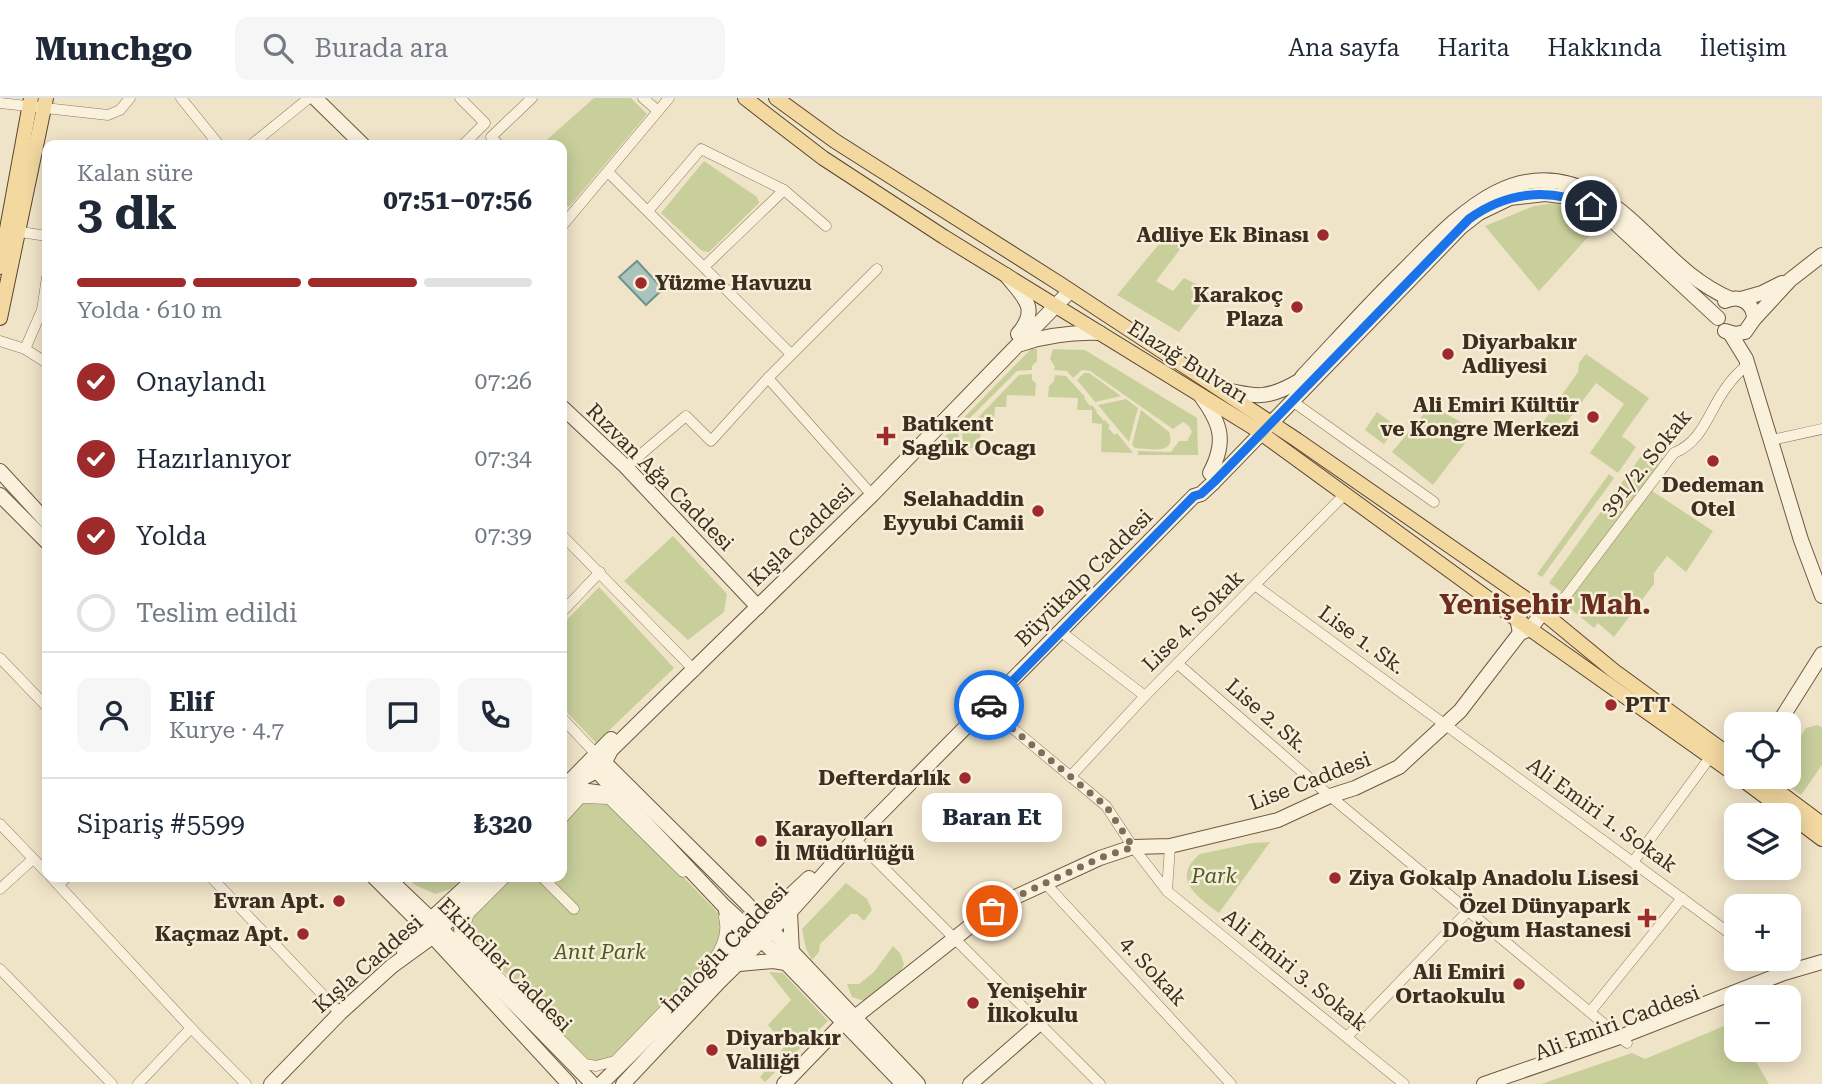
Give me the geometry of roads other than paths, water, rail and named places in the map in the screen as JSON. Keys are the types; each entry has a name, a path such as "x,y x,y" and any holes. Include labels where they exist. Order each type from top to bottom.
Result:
{"main road":[{"name":"Elazığ Bulvarı","path":"746,98 823,158 1200,394 1263,426 1529,601 1614,671 1724,751"},
{"name":"Elazığ Bulvarı","path":"776,98 835,141 1219,388 1345,494 1517,618 1525,631 1724,766"},
{"path":"0,267 38,103"},
{"path":"0,318 9,230"},
{"name":"Elazığ Bulvarı","path":"1755,789 1822,839"},
{"path":"1776,789 1822,824"}],"street":[{"path":"0,103 38,103 108,115 120,110 130,98"},
{"path":"181,98 215,140"},
{"path":"257,140 309,98"},
{"path":"315,98 358,140"},
{"path":"460,98 485,124 468,140"},
{"path":"494,140 491,137 532,98"},
{"path":"643,98 658,111"},
{"path":"567,216 608,172 669,98"},
{"path":"648,211 701,149 784,190 826,226"},
{"path":"608,172 791,354"},
{"path":"1263,426 1298,381 1455,219 1485,197 1520,184 1559,183 1596,195 1618,210 1696,281 1750,305 1751,324 1746,362"},
{"path":"705,266 784,190"},
{"path":"1263,426 1292,401 1461,227 1489,207 1522,195 1569,197 1602,212 1718,318 1722,328 1730,334 1746,362 1801,540 1820,588"},
{"path":"9,230 42,235"},
{"path":"1730,334 1741,334 1790,280 1822,255"},
{"path":"626,467 685,416 710,441 791,354 877,269"},
{"path":"1005,274 1027,302 1028,322"},
{"path":"1718,318 1719,308 1736,299 1762,293 1790,280"},
{"name":"Kışla Caddesi","path":"569,791 1017,346 1065,287"},
{"path":"768,379 869,491 1028,322 1051,303"},
{"path":"25,349 42,310"},
{"path":"1017,346 1047,335 1065,332 1100,333"},
{"path":"0,341 25,349 42,360"},
{"name":"391/2. Sokak","path":"1543,612 1566,596 1674,453 1686,448 1699,436 1727,386 1746,362"},
{"path":"1219,388 1264,397 1276,394 1298,381"},
{"path":"1200,394 1213,412 1220,433 1220,450 1210,473"},
{"path":"1292,401 1434,502"},
{"name":"Rızvan Ağa Caddesi","path":"567,416 626,467 755,604"},
{"name":"Büyükalp Caddesi","path":"732,962 788,906 819,868 855,839 1194,496 1196,489 1210,473 1263,426"},
{"name":"Büyükalp Caddesi","path":"1194,496 1201,494 1214,482 1263,426"},
{"path":"1772,440 1822,429"},
{"path":"0,471 42,517"},
{"name":"Lise 4. Sokak","path":"1070,777 1145,696 1345,494"},
{"path":"0,495 42,537"},
{"path":"567,540 691,667"},
{"path":"567,607 600,572"},
{"name":"Lise 1. Sk.","path":"1255,586 1446,724"},
{"path":"1517,618 1529,601"},
{"name":"Lise Caddesi","path":"784,1084 849,1020 953,939 1011,899 1100,858 1133,847 1170,846 1278,820 1399,767 1460,711 1543,612"},
{"path":"1060,631 1145,696"},
{"path":"1786,712 1822,654"},
{"path":"0,658 42,702"},
{"name":"Lise 2. Sk.","path":"1178,664 1330,796 1624,1040"},
{"name":"Ali Emiri 3. Sokak","path":"986,707 1106,806 1167,891 1404,1084"},
{"path":"567,724 619,795 724,906 762,931 849,1020 918,1084"},
{"name":"Ali Emiri 1. Sokak","path":"1446,724 1724,929"},
{"path":"1633,862 1711,756"},
{"path":"596,762 745,902 762,931"},
{"path":"569,791 619,795"},
{"path":"501,882 469,914 466,935 472,947 584,1064 596,1066 615,1060 720,951 724,937 723,914 609,799 581,798 567,813"},
{"path":"0,824 42,868"},
{"path":"855,839 953,939 1041,1022 1100,1084"},
{"path":"1167,891 1170,846"},
{"path":"0,889 33,859"},
{"path":"62,882 191,1028 246,1084"},
{"path":"216,882 340,1013"},
{"name":"Ekinciler Caddesi","path":"380,882 466,956 593,1084"},
{"name":"Ekinciler Caddesi","path":"392,882 569,1084"},
{"path":"466,956 461,939 459,903 473,882"},
{"name":"Kışla Caddesi","path":"271,1084 340,1013 459,903 486,882"},
{"path":"547,882 574,909"},
{"name":"4. Sokak","path":"1046,884 1231,1084"},
{"path":"1590,1012 1682,898"},
{"path":"745,902 788,906 789,959"},
{"path":"414,905 459,903"},
{"path":"724,906 733,930 732,962"},
{"path":"1347,1037 1468,911"},
{"path":"601,1084 732,962 789,959"},
{"name":"İnaloğlu Caddesi","path":"622,1084 732,962"},
{"path":"1484,1084 1624,1040 1784,973 1822,962"},
{"path":"0,969 112,1084"},
{"path":"1779,985 1822,970"},
{"name":"Ali Emiri Caddesi","path":"1512,1084 1724,1004"},
{"path":"849,1020 904,1084"},
{"path":"970,1084 1041,1022"},
{"path":"138,1084 191,1028"},
{"path":"578,1069 604,1073 615,1070"}],"water":[{"name":"Yüzme Havuzu","path":"637,261 663,289 646,305 619,277"}],"place":[{"name":"Adliye Ek Binası","path":"1323,235"},
{"name":"Yüzme Havuzu","path":"641,283"},
{"name":"Karakoç Plaza","path":"1297,307"},
{"name":"Diyarbakır Adliyesi","path":"1448,354"},
{"name":"Ali Emiri Kültür ve Kongre Merkezi","path":"1593,417"},
{"name":"Batıkent Saglık Ocagı","path":"886,436"},
{"name":"Dedeman Otel","path":"1713,461"},
{"name":"Selahaddin Eyyubi Camii","path":"1038,511"},
{"name":"PTT","path":"1611,705"},
{"name":"Defterdarlık","path":"965,778"},
{"name":"Karayolları İl Müdürlüğü","path":"761,841"},
{"name":"Ziya Gokalp Anadolu Lisesi","path":"1335,878"},
{"name":"Evran Apt.","path":"339,901"},
{"name":"Baran Et","path":"992,911"},
{"name":"Özel Dünyapark Doğum Hastanesi","path":"1647,918"},
{"name":"Kaçmaz Apt.","path":"303,934"},
{"name":"Ali Emiri Ortaokulu","path":"1519,984"},
{"name":"Yenişehir İlkokulu","path":"973,1003"},
{"name":"Diyarbakır Valiliği","path":"712,1050"}],"district":[{"name":"Yenişehir Mah.","path":"1545,604"}],"park label":[{"name":"Park","path":"1214,876"},
{"name":"Anıt Park","path":"600,952"}]}
